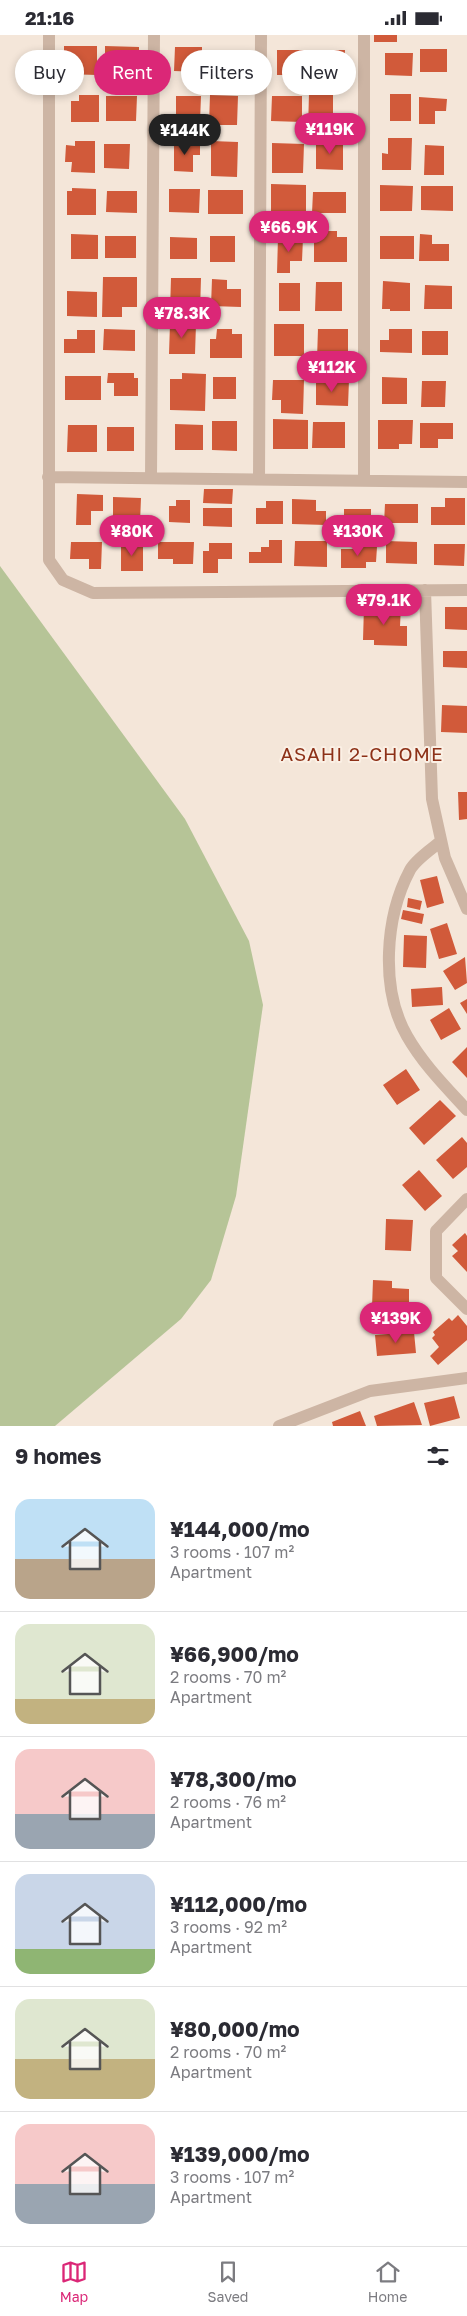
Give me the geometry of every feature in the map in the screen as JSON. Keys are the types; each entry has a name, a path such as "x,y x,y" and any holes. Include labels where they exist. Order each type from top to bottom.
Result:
{"street":[{"path":"49,35 49,560 63,580 93,593 467,590"},
{"path":"151,478 154,35"},
{"path":"259,479 261,35"},
{"path":"364,35 364,481"},
{"path":"48,477 467,481"},
{"path":"424,590 432,799 441,841 453,881 467,909"},
{"path":"441,841 411,868 394,914 388,953 391,995 406,1035 430,1071 467,1110"},
{"path":"467,1199 436,1231 436,1278 467,1309"},
{"path":"279,1426 370,1391 467,1378"}],"green space":[{"path":"0,566 185,819 249,941 263,1005 236,1196 211,1280 181,1319 55,1426 0,1426"}],"building":[{"path":"374,35 397,35 397,42 374,42"},
{"path":"64,46 97,46 97,50 94,50 94,75 84,75 84,50 64,50"},
{"path":"105,46 139,47 139,50 105,50"},
{"path":"175,47 202,47 202,50 181,50 181,71 174,71"},
{"path":"420,49 447,49 447,72 420,72"},
{"path":"277,50 282,50 282,75 277,75"},
{"path":"385,53 413,53 412,76 385,75"},
{"path":"390,94 411,94 411,121 390,121"},
{"path":"79,95 99,95 99,122 71,122 71,101 79,101"},
{"path":"210,95 238,96 237,125 209,125"},
{"path":"309,95 333,95 333,130 308,130"},
{"path":"106,96 137,96 136,121 106,121"},
{"path":"176,96 201,96 200,122 176,121"},
{"path":"272,96 302,96 302,122 271,121"},
{"path":"419,97 447,99 446,111 435,111 435,124 419,124"},
{"path":"388,138 412,138 411,170 382,170 382,153 388,154"},
{"path":"75,141 95,141 95,173 71,172 72,162 65,162 66,145 75,146"},
{"path":"211,141 238,142 237,177 211,176"},
{"path":"316,141 343,141 343,170 316,169"},
{"path":"174,143 200,144 200,155 193,155 193,172 174,171"},
{"path":"272,143 304,144 303,173 272,173"},
{"path":"104,144 130,144 129,169 104,168"},
{"path":"425,145 444,146 444,175 424,175"},
{"path":"271,184 306,185 306,216 271,215"},
{"path":"380,185 413,186 412,211 380,211"},
{"path":"421,186 453,186 453,211 421,210"},
{"path":"72,188 96,189 96,215 67,215 67,191 72,191"},
{"path":"169,189 200,189 199,213 169,212"},
{"path":"208,190 243,190 243,214 208,214"},
{"path":"107,191 137,191 137,213 106,212"},
{"path":"313,192 346,192 346,213 312,213"},
{"path":"314,231 337,231 337,237 347,237 347,262 314,262"},
{"path":"71,234 98,235 98,259 71,259"},
{"path":"420,234 432,235 432,244 449,244 449,261 419,261"},
{"path":"105,236 136,236 136,258 105,258"},
{"path":"210,236 235,236 235,262 210,262"},
{"path":"380,236 414,236 414,259 380,259"},
{"path":"170,237 197,238 197,259 170,259"},
{"path":"278,237 303,238 302,261 290,261 290,273 277,273"},
{"path":"103,277 137,277 137,307 122,307 122,317 102,317"},
{"path":"171,278 201,278 200,312 170,311"},
{"path":"212,279 227,280 227,289 241,289 241,307 211,306"},
{"path":"383,281 410,283 410,311 382,309"},
{"path":"316,282 342,282 342,311 315,311"},
{"path":"279,283 300,283 300,311 279,311"},
{"path":"425,285 452,286 452,309 424,309"},
{"path":"67,291 97,292 97,317 67,316"},
{"path":"170,324 196,324 195,354 169,354"},
{"path":"274,324 304,324 304,356 274,356"},
{"path":"104,329 135,330 135,351 103,350"},
{"path":"217,329 232,329 232,334 242,334 242,358 210,358 210,339 216,339"},
{"path":"318,329 348,329 348,359 317,359"},
{"path":"389,329 412,329 412,353 380,352 380,340 389,340"},
{"path":"77,330 95,330 95,353 64,353 64,339 77,339"},
{"path":"422,331 448,331 448,355 422,355"},
{"path":"108,373 134,373 134,378 138,378 138,396 114,396 114,383 107,383"},
{"path":"182,373 206,374 205,411 170,410 170,379 182,379"},
{"path":"65,376 101,376 101,400 65,400"},
{"path":"213,377 236,377 236,399 213,399"},
{"path":"382,377 407,378 407,404 382,404"},
{"path":"273,380 304,380 303,414 281,413 281,400 272,400"},
{"path":"316,380 349,380 348,406 316,405"},
{"path":"422,381 446,381 445,407 421,407"},
{"path":"273,419 308,420 308,449 273,449"},
{"path":"378,420 413,420 412,444 399,444 399,449 378,449"},
{"path":"212,421 237,421 237,451 212,450"},
{"path":"313,422 345,422 345,448 312,448"},
{"path":"420,423 453,423 453,439 438,439 438,448 420,448"},
{"path":"175,424 203,425 203,450 175,450"},
{"path":"68,425 97,425 97,452 67,452"},
{"path":"107,427 134,427 134,451 107,451"},
{"path":"204,489 233,489 232,504 203,503"},
{"path":"77,494 103,495 103,511 91,511 91,525 76,525"},
{"path":"113,497 141,498 140,523 113,522"},
{"path":"445,498 465,498 465,525 431,525 431,507 445,507"},
{"path":"292,499 316,500 316,511 326,511 326,525 292,524"},
{"path":"176,500 190,500 190,523 169,522 169,506 176,506"},
{"path":"266,501 283,501 283,524 256,524 256,508 266,508"},
{"path":"385,504 418,504 418,523 384,523"},
{"path":"203,508 232,508 232,527 203,526"},
{"path":"344,509 371,509 371,526 344,526"},
{"path":"269,540 282,540 282,563 249,563 249,552 261,552 261,547 269,547"},
{"path":"295,541 327,541 327,567 294,566"},
{"path":"386,541 417,542 417,564 386,563"},
{"path":"71,542 102,542 101,569 89,569 89,559 70,559"},
{"path":"121,542 143,542 143,571 121,571"},
{"path":"158,542 194,542 193,564 173,564 173,559 158,559"},
{"path":"209,543 232,543 232,559 218,559 218,573 203,573 203,551 209,551"},
{"path":"434,544 465,544 464,566 434,565"},
{"path":"357,546 377,547 376,562 366,562 366,568 341,568 341,549 357,549"},
{"path":"364,606 401,606 400,626 407,626 407,646 374,645 374,640 363,640"},
{"path":"445,607 467,607 467,630 445,629"},
{"path":"443,651 467,651 467,668 443,667"},
{"path":"442,705 467,706 467,733 441,732"},
{"path":"458,792 467,792 467,819 459,820"},
{"path":"437,876 444,903 427,908 420,880"},
{"path":"408,898 422,901 420,910 407,907"},
{"path":"403,910 424,914 422,924 401,919"},
{"path":"447,923 457,954 439,959 430,929"},
{"path":"404,935 427,936 426,968 403,967"},
{"path":"465,957 467,983 455,990 443,971"},
{"path":"442,987 443,1005 412,1007 411,989"},
{"path":"467,999 467,1014 460,1003"},
{"path":"449,1008 461,1029 441,1040 430,1020"},
{"path":"467,1047 467,1078 452,1062"},
{"path":"406,1069 420,1090 397,1105 383,1085"},
{"path":"440,1100 456,1116 424,1145 409,1128"},
{"path":"462,1137 467,1143 467,1167 453,1179 436,1160"},
{"path":"419,1170 442,1196 425,1211 402,1185"},
{"path":"386,1219 413,1220 411,1251 385,1250"},
{"path":"465,1233 467,1236 467,1272 452,1256 458,1251 452,1245"},
{"path":"373,1280 392,1281 392,1288 409,1289 409,1308 372,1307"},
{"path":"458,1315 467,1326 467,1340 438,1365 430,1356 439,1347 432,1338 435,1335 433,1332 449,1318 452,1321"},
{"path":"414,1332 416,1353 377,1356 375,1335"},
{"path":"454,1396 460,1418 430,1426 424,1403"},
{"path":"414,1402 422,1425 377,1426 374,1416"},
{"path":"360,1411 366,1426 333,1426 332,1422"}],"district":[{"name":"ASAHI 2-CHOME","path":"362,754"}]}
